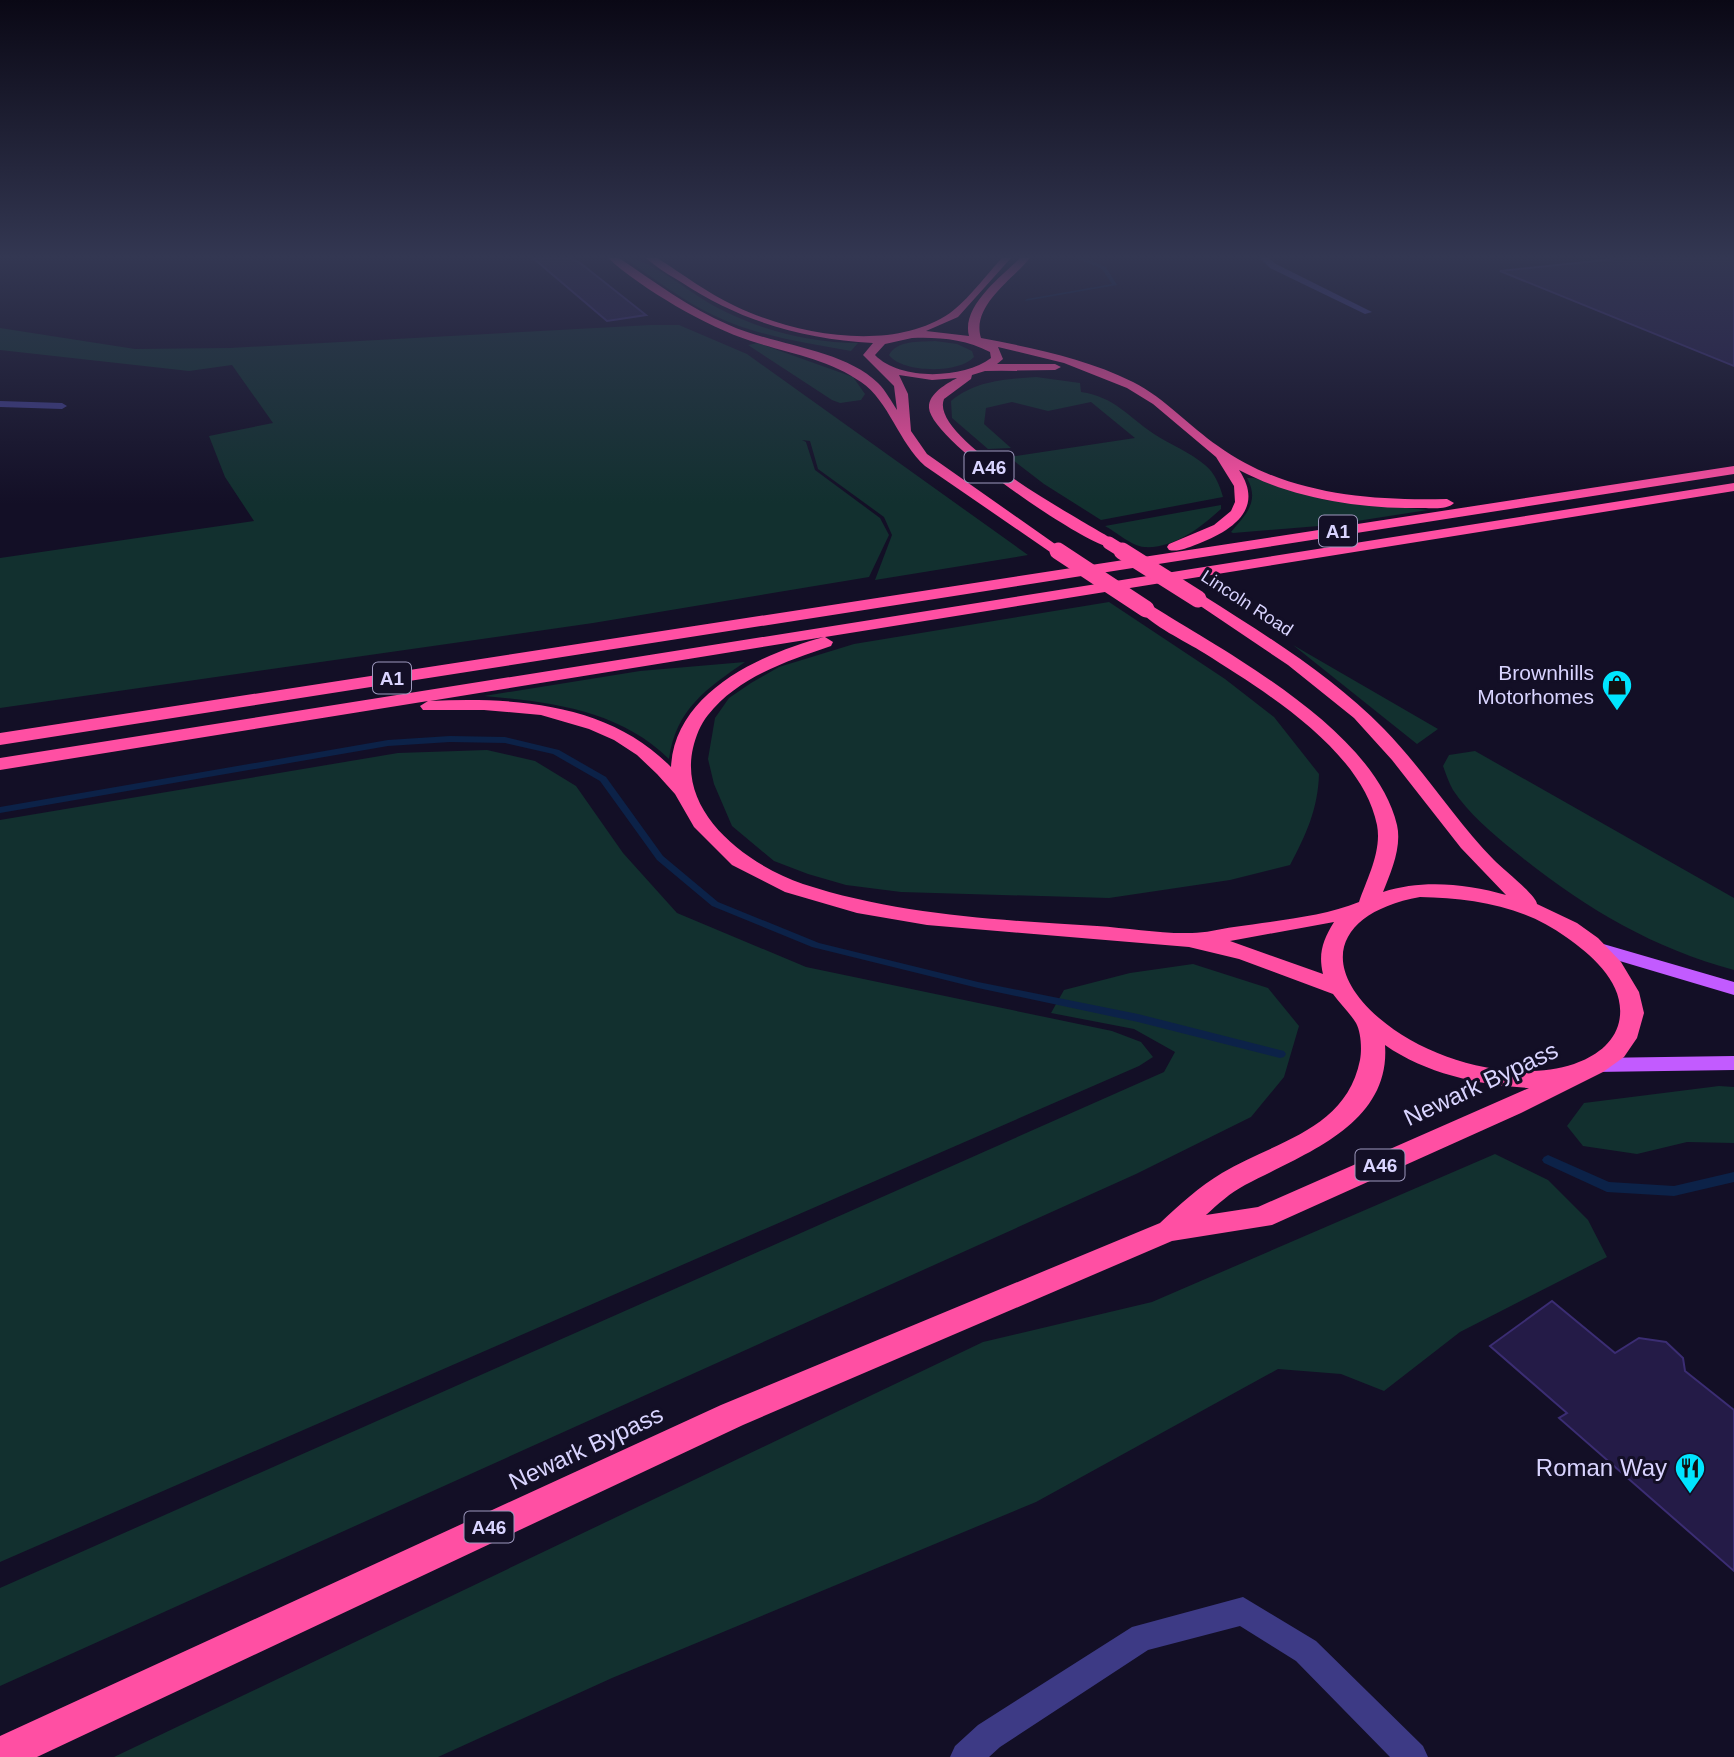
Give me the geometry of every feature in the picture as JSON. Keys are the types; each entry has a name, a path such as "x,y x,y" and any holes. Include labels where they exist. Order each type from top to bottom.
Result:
{"highway":[{"name":"A46","path":"761,340 860,376 876,388 892,416 902,426 909,442 929,463 1296,708 1325,732 1360,771 1378,800 1387,826 1385,855 1364,906"},
{"name":"A46","path":"779,340 877,365"},
{"path":"891,340 870,351 870,357 877,365 895,376 903,390 902,426"},
{"path":"973,340 1007,345 1071,361 1113,377 1149,396 1221,454 1278,482 1353,500 1414,504 1557,498"},
{"path":"979,341 994,349 998,355 995,362 982,369"},
{"path":"877,365 922,376 950,376 982,369 1051,367 1092,371"},
{"name":"Lincoln Road","path":"982,369 947,388 938,396 935,411 946,431 987,466 1306,668 1359,712 1383,738 1484,865 1546,917"},
{"path":"1119,566 1196,540 1223,526 1233,517 1242,498 1242,487 1221,454"},
{"name":"A1","path":"0,739 1734,470"},
{"name":"A1","path":"0,764 1734,488"},
{"path":"682,790 681,753 687,736 697,719 729,686 771,662 880,623"},
{"path":"273,719 445,705 531,709 584,722 626,740 660,765 682,790 708,833 723,848 767,876 824,897 919,916 1049,930 1191,940 1250,955 1340,988"},
{"path":"1191,940 1286,926 1406,892 1451,891 1500,899 1546,917 1593,947 1623,981 1632,1006 1630,1029 1625,1040 1608,1058 1589,1068 1565,1075 1525,1079 1460,1069 1419,1054 1368,1021 1340,988 1332,965 1333,943 1342,925 1364,906"},
{"name":"Newark Bypass","path":"1168,1231 1231,1181 1340,1123 1361,1096 1369,1079 1373,1051 1368,1021"},
{"name":"Newark Bypass","path":"0,1755 732,1415 1168,1231 1262,1217 1504,1111 1589,1068"}],"main road":[{"path":"1593,947 1734,989"},
{"path":"1589,1068 1734,1063"}],"street":[{"path":"0,404 62,406"},
{"path":"966,1757 989,1736 1142,1637 1243,1611 1306,1651 1412,1757"}],"green space":[{"path":"0,340 77,340 135,349 230,348 377,340 714,340 747,354 1028,555 875,580 892,535 884,517 818,469 810,441 802,440 806,442 815,470 880,518 889,535 869,577 593,623 0,708 0,558 254,521 225,477 209,436 273,423 232,365 189,371 0,350"},
{"path":"793,340 858,343 851,351"},
{"path":"935,341 957,344 972,351 974,357 967,363 944,369 931,369 906,365 889,355 903,344"},
{"path":"758,343 853,377 865,394 861,400 840,403 832,400 748,345"},
{"path":"1036,377 1080,383 1081,392 1103,398 1120,408 1154,434 1205,465 1217,480 1223,497 1101,520 1044,484 1009,457 1135,438 1091,402 1048,411 1012,402 986,408 984,424 1011,448 988,449 952,418 951,401 970,389 1002,380"},
{"path":"1247,478 1325,500 1428,510 1331,525 1233,533 1231,532 1252,501 1251,486"},
{"path":"1221,505 1221,509 1186,536 1155,547 1134,544 1105,526"},
{"path":"1109,602 1225,679 1274,717 1319,774 1310,821 1290,865 1230,880 1109,898 901,892 846,885 774,861 732,826 714,784 708,759 715,718 729,698 751,683 779,667 854,644"},
{"path":"1293,645 1438,729 1417,744"},
{"path":"745,662 706,691 686,713 678,727 669,759 628,729 583,711 534,701 484,696 640,671"},
{"path":"487,750 535,761 576,786 623,853 677,913 806,967 1112,1031 1141,1042 1153,1057 1139,1066 0,1562 0,820 398,753"},
{"path":"1475,751 1734,898 1734,970 1674,950 1591,907 1498,838 1459,799 1443,766 1449,755"},
{"path":"1193,964 1268,988 1299,1026 1284,1077 1251,1117 1136,1174 0,1686 0,1588 1164,1072 1175,1052 1134,1029 1051,1013 1064,990 1130,973"},
{"path":"1719,1086 1734,1087 1734,1143 1687,1142 1637,1154 1583,1146 1567,1126 1584,1103"},
{"path":"1495,1154 1548,1180 1588,1220 1607,1257 1460,1332 1384,1391 1341,1374 1278,1369 1036,1502 612,1678 438,1757 114,1757 983,1342 1152,1302"}],"building":[{"path":"1670,340 1734,340 1734,366"},
{"name":"Roman Way","path":"1552,1301 1615,1353 1639,1338 1666,1342 1683,1358 1685,1371 1734,1410 1734,1571 1559,1418 1567,1413 1490,1346"}],"waterway":[{"path":"0,810 388,743 450,739 505,740 556,752 603,779 660,858 715,904 816,945 978,985 1138,1018 1280,1054"},
{"path":"1548,1160 1607,1187 1674,1191 1734,1177"}],"place":[{"name":"Brownhills Motorhomes","path":"1617,712"},
{"name":"Roman Way","path":"1690,1495"}]}
